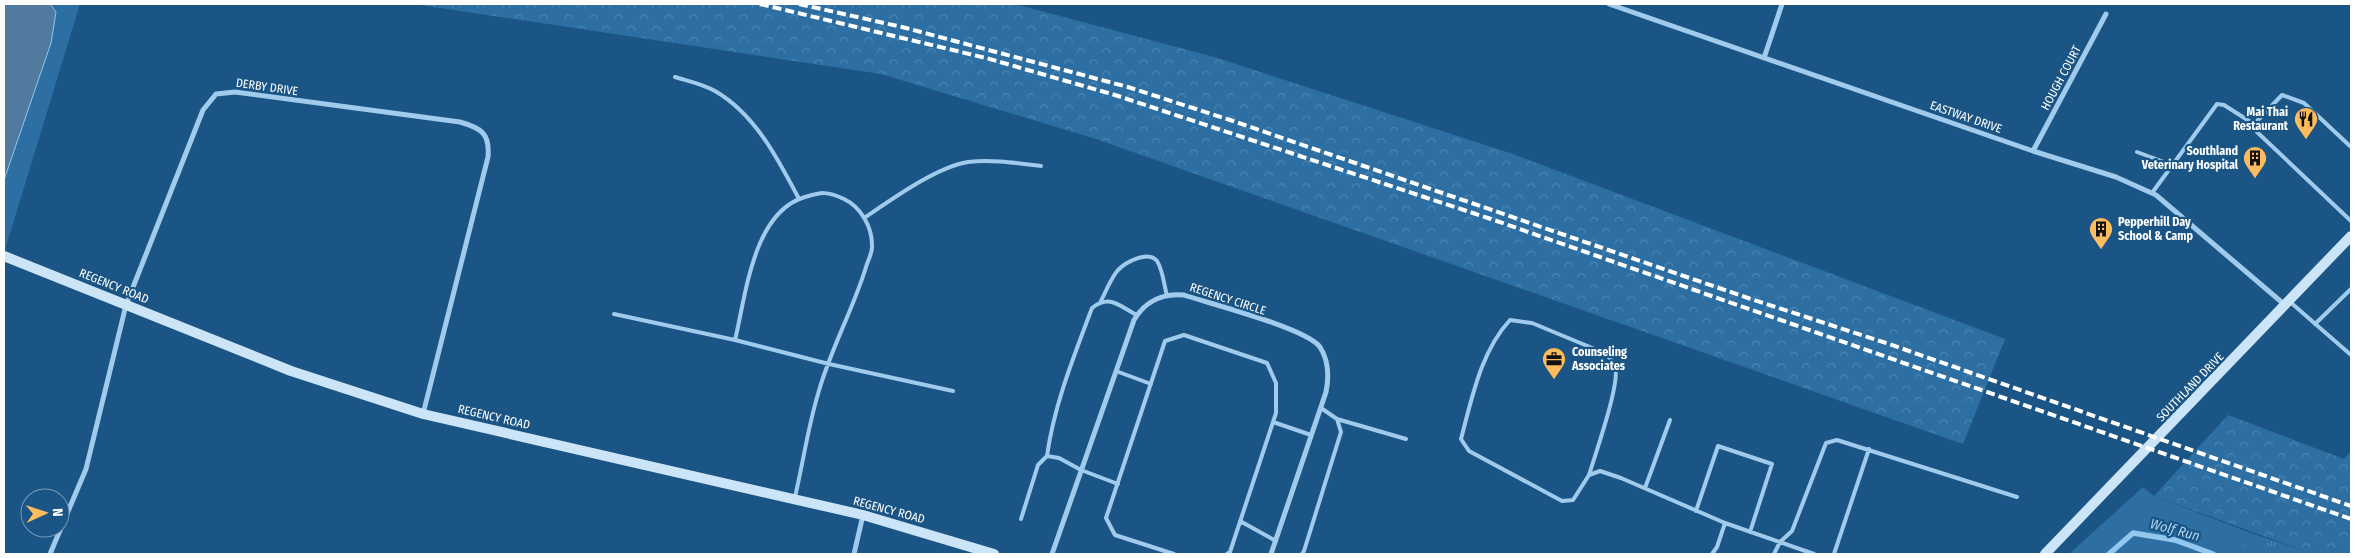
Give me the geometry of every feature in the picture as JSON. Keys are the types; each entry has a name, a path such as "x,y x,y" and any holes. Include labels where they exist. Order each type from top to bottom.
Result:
{"street":[{"name":"EASTWAY DRIVE","path":"1609,4 2033,151 2116,177 2152,193 2288,303"},
{"path":"1764,58 1782,4"},
{"name":"HOUGH COURT","path":"2033,151 2106,14"},
{"name":"DERBY DRIVE","path":"50,554 86,469 126,304 203,110 216,94 235,92 460,122 482,131 487,138 488,157 423,414"},
{"name":"SOUTHLAND DRIVE","path":"2045,554 2351,236"},
{"name":"REGENCY ROAD","path":"4,256 291,371 423,414 863,515 994,554"},
{"name":"REGENCY CIRCLE","path":"1167,296 1184,295 1309,338 1319,346 1328,372 1328,382 1321,408 1271,554"},
{"path":"1052,554 1137,315 1155,299 1167,296"},
{"path":"854,554 863,515"}],"lane":[{"path":"675,77 714,90 739,108 780,162 799,199"},
{"path":"2351,147 2304,103 2282,95 2257,121 2257,132 2351,221"},
{"path":"2152,193 2217,104 2224,104 2257,126"},
{"path":"2137,152 2172,165"},
{"path":"864,218 896,196 952,166 984,161 1041,166"},
{"path":"735,340 753,262 765,229 783,210 799,199 825,192 846,200 860,210 868,226 873,246 863,279 818,394 795,500"},
{"path":"1021,519 1038,465 1047,456 1050,435 1067,374 1092,308 1101,301 1119,269 1137,258 1149,257 1156,260 1161,270 1167,296"},
{"path":"2315,324 2351,289"},
{"path":"1101,301 1109,300 1137,315"},
{"path":"2288,303 2351,355"},
{"path":"614,314 735,340 829,364 952,391"},
{"path":"1589,475 1614,390 1616,367 1609,357 1602,352 1532,323 1510,320 1493,343 1476,384 1461,439 1469,451 1562,501 1573,500 1589,475 1600,471 1646,488 1725,524 1814,554"},
{"path":"1174,554 1115,535 1106,518 1165,341 1184,335 1267,362 1276,383 1276,413 1230,552 1227,554"},
{"path":"1116,371 1151,384"},
{"path":"1321,408 1337,419 1406,439"},
{"path":"1302,554 1341,432 1337,419"},
{"path":"1646,488 1670,420"},
{"path":"1272,422 1311,435"},
{"path":"1774,554 1780,542 1792,531 1826,443 1837,440 2017,498"},
{"path":"1696,511 1718,446 1772,464 1750,532"},
{"path":"1834,554 1868,449"},
{"path":"1047,456 1059,458 1081,470 1118,484"},
{"path":"1240,521 1276,541"},
{"path":"1712,554 1717,547 1725,524"}],"green space":[{"path":"4,4 80,4 4,253"},
{"path":"414,4 1015,4 1214,57 1513,154 2005,339 1963,444 1096,139 881,74"},
{"path":"2228,415 2344,459 2351,451 2351,554 2313,554 2154,496"},
{"path":"2143,487 2154,496 2251,533 2239,554 2069,554"},
{"path":"2251,533 2313,554 2239,554"}],"shaded area":[{"path":"4,4 50,4 56,12 51,43 4,180"}],"waterway":[{"name":"Wolf Run","path":"2109,554 2133,533 2175,540 2213,554"}],"railway":[{"path":"760,4 986,58 1115,95 1491,219 2351,519"},
{"path":"799,4 902,27 1128,87 1230,120 1748,298 1889,344 2351,506"}],"place":[{"name":"Mai Thai Restaurant","path":"2306,140"},
{"name":"Southland Veterinary Hospital","path":"2255,179"},
{"name":"Pepperhill Day School & Camp","path":"2101,250"},
{"name":"Counseling Associates","path":"1554,380"}]}
